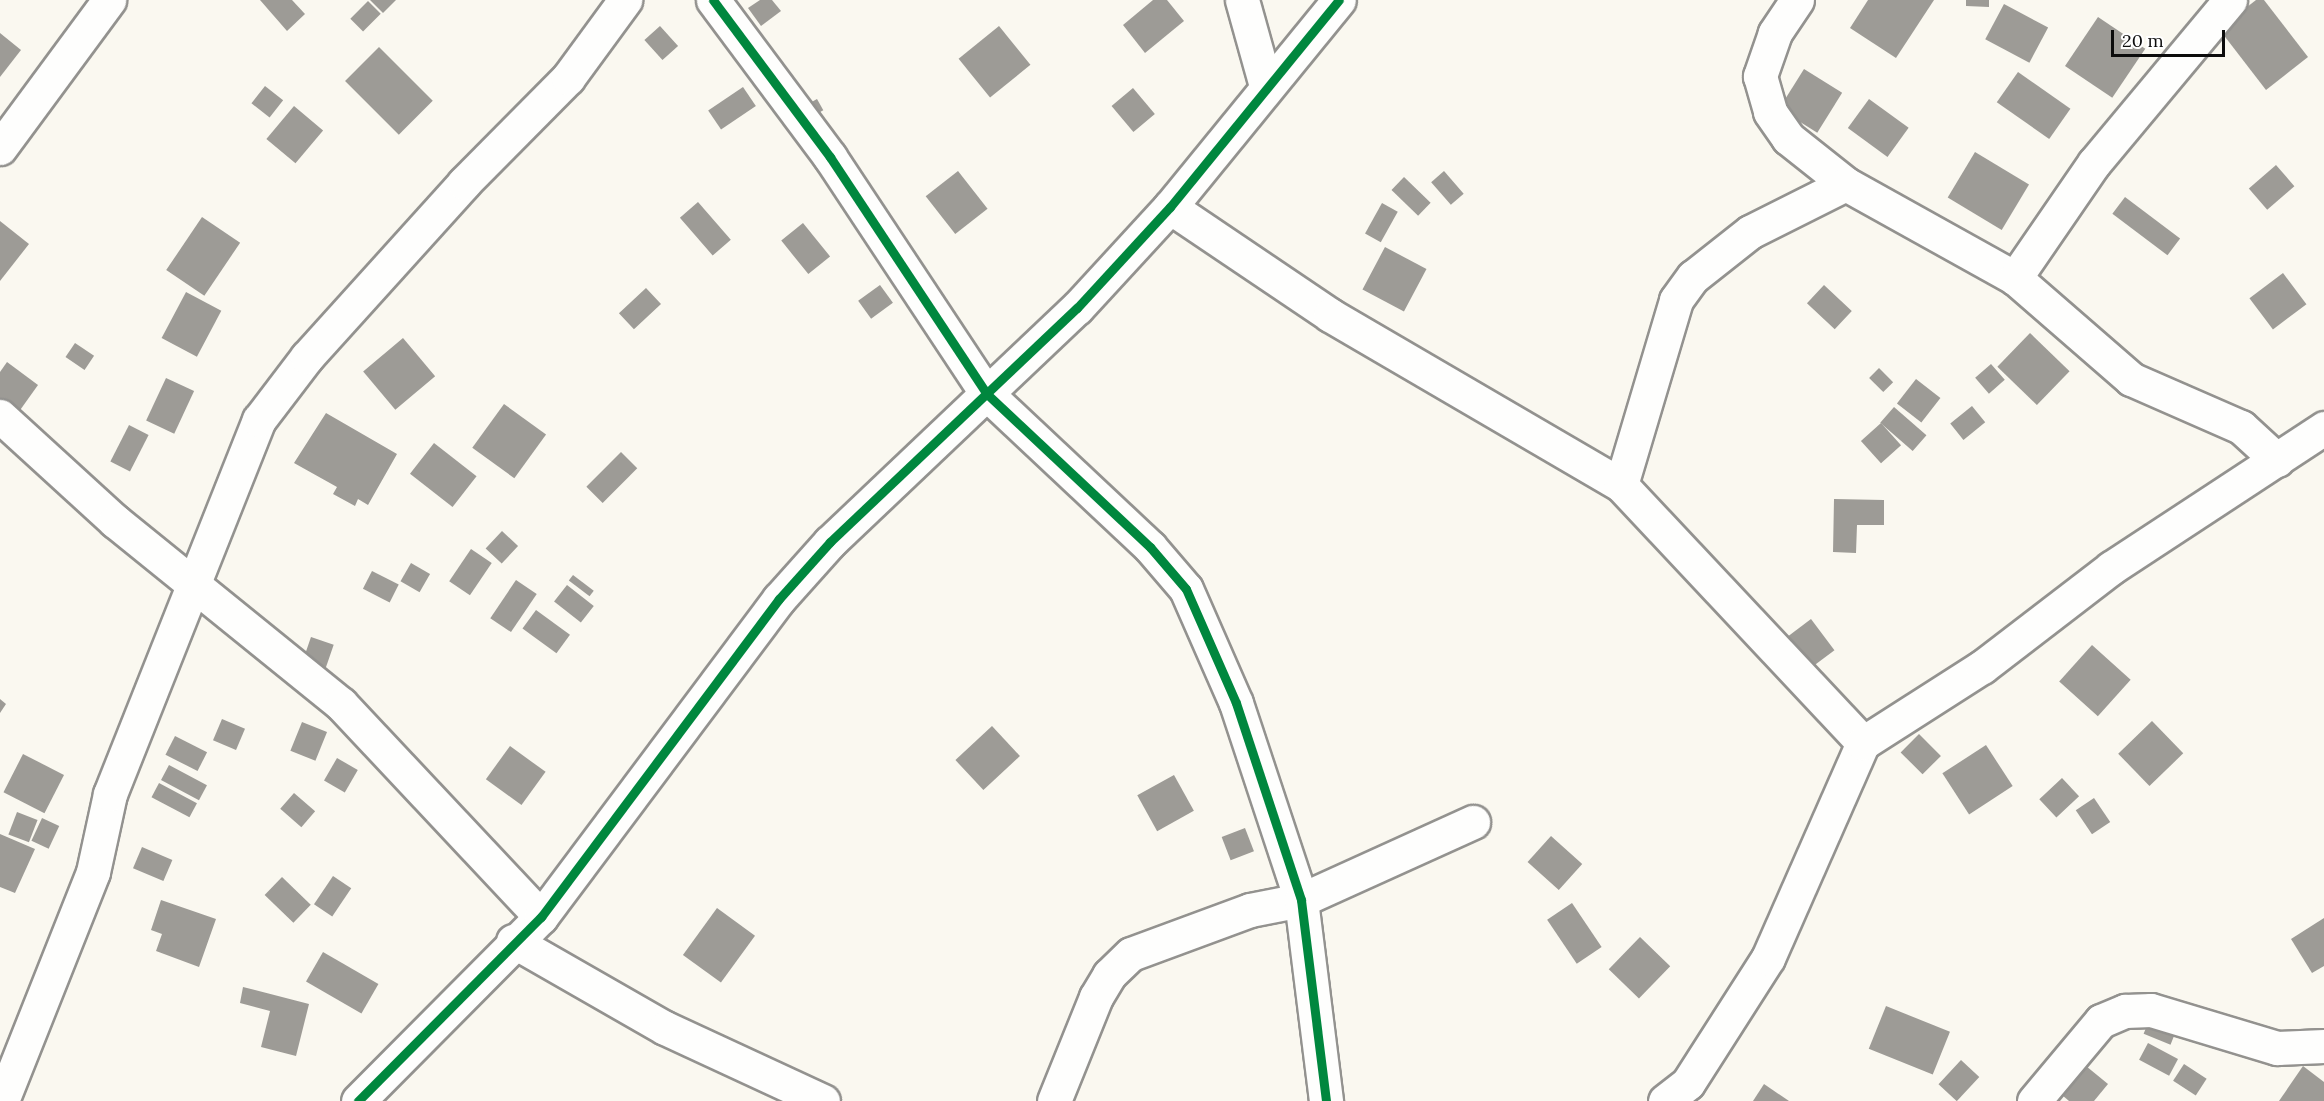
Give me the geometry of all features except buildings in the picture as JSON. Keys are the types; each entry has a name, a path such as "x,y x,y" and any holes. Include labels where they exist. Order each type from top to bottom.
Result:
{"street":[{"path":"0,148 109,0"},
{"path":"2,1101 93,872 110,794 259,420 307,357 464,183 568,78 625,0"},
{"path":"713,0 830,157 986,393 1150,547 1186,589 1236,703 1302,900 1326,1101"},
{"path":"1242,0 1266,86"},
{"path":"358,1101 513,941 541,917 779,599 878,494 1077,308 1170,207 1266,86 1339,0"},
{"path":"1797,0 1776,33 1760,76 1761,90 1788,138 1846,184 2015,278 2131,379 2241,427 2277,460"},
{"path":"2015,278 2094,164 2230,0"},
{"path":"1622,485 1658,352 1682,292 1750,232 1846,184"},
{"path":"1170,207 1330,315 1622,485 1863,743"},
{"path":"0,416 116,521 194,581 341,704 541,917"},
{"path":"1665,1101 1688,1083 1768,958 1863,743 1982,667 2111,568 2324,428"},
{"path":"1053,1101 1096,997 1109,975 1131,954 1250,910 1302,900 1473,822"},
{"path":"513,941 666,1028 823,1101"},
{"path":"2043,1098 2101,1021 2125,1011 2151,1010 2277,1048 2324,1046"}],"cycle path":[{"path":"713,0 830,157 986,393 1150,547 1186,589 1236,703 1301,900 1326,1101"},
{"path":"358,1101 541,917 779,599 830,542 1077,308 1170,207 1339,0"}]}
